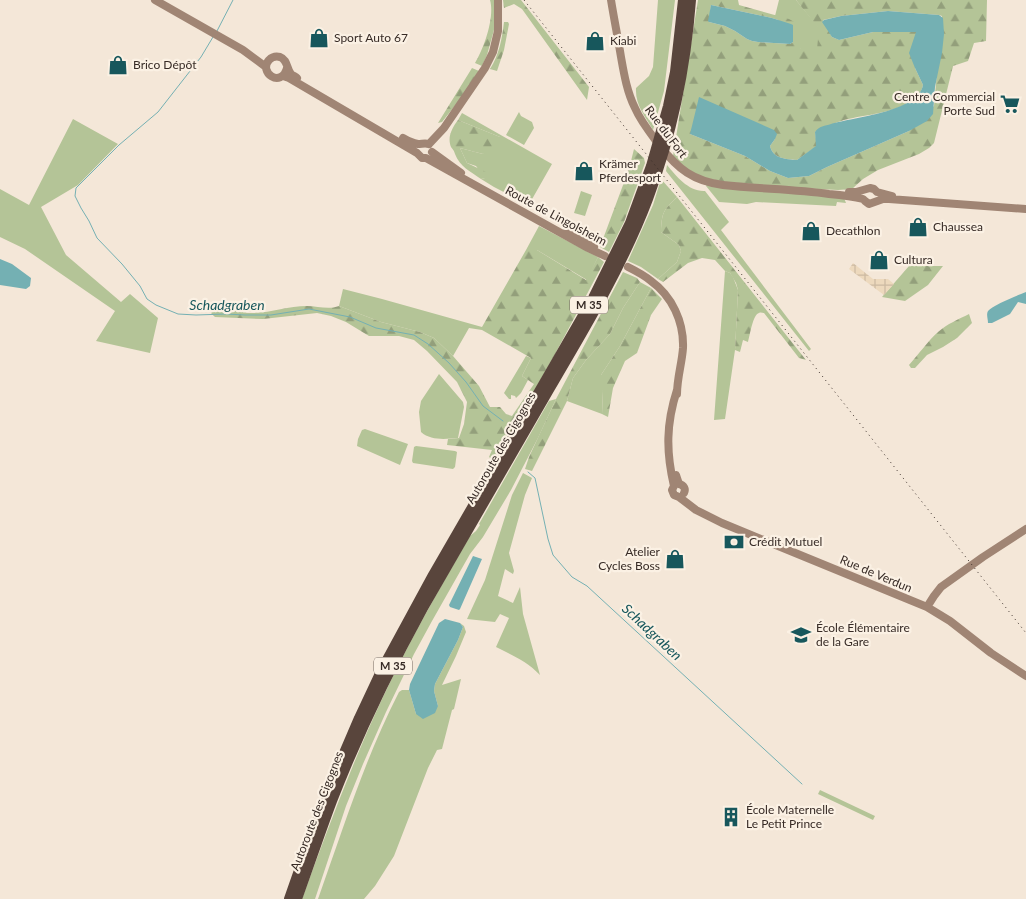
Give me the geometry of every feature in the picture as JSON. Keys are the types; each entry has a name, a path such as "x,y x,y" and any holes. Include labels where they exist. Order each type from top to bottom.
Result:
{"highway":[{"name":"Autoroute des Cigognes","path":"663,142 675,72 683,0"},
{"name":"Autoroute des Cigognes","path":"297,899 341,778 362,729 397,657 449,562 577,342 619,266 636,228 678,96 688,38 691,0"},
{"path":"678,96 684,84 696,0"},
{"name":"Autoroute des Cigognes","path":"289,899 310,839 348,743 382,669 433,575 593,298 654,170"},
{"path":"284,899 306,851"}],"main road":[{"path":"155,0 268,63"},
{"path":"283,76 417,152 420,156 429,152 484,70 498,31 498,0"},
{"name":"Rue du Fort","path":"611,0 624,74 631,100 648,130 675,164 690,175 709,183 847,195 863,199 869,204 874,202 877,197"},
{"path":"288,68 283,76 272,77 268,73 268,63 275,57 281,58 286,63 291,74 410,143 425,143 429,152"},
{"path":"417,152 420,144"},
{"name":"Route de Lingolsheim","path":"429,152 477,185 519,208 583,239 606,256 588,248 429,152"},
{"name":"Rue du Fort","path":"818,192 856,192 872,188 877,197"},
{"path":"863,199 862,194 865,190"},
{"name":"Rue du Fort","path":"877,197 893,196 1026,206"},
{"name":"Rue du Fort","path":"877,197 1026,209"},
{"name":"Rue de Verdun","path":"628,267 652,282 666,295 680,321 683,348 677,390 670,418 668,449 669,465 677,485 672,490 673,493 676,496 682,495 696,510 722,523 927,607 950,621 990,654 1026,676"},
{"path":"927,607 941,587 983,557 1026,530"}],"green space":[{"path":"490,0 494,0 494,30 482,66 475,63 488,32 491,15"},
{"path":"503,0 521,0 589,87 587,100 522,9 514,4 504,8"},
{"path":"658,0 675,0 664,91 653,130 639,105 636,88 649,76 653,67"},
{"path":"698,0 738,0 739,5 789,19 796,23 801,49 817,49 819,29 796,0 987,0 986,41 974,43 968,61 953,66 934,143 919,154 878,170 863,179 852,189 799,188 726,182 700,177 682,166 673,156","holes":["711,5 791,24 793,25 793,42 790,44 752,41 725,26 709,22","888,11 942,16 934,106 909,131 809,176 788,178 770,171 745,156 690,134 775,139 770,146 774,154 780,158 797,160 817,146 815,132 844,120 890,110 912,101 919,94 923,85 915,68 916,32 873,32 839,40 832,37 823,20"]},
{"path":"779,0 796,0 820,29 818,49 801,49 775,16"},
{"path":"504,22 509,24 504,50 497,71 490,69 500,47"},
{"path":"472,68 479,71 461,98 442,122 438,123"},
{"path":"519,112 521,116 532,122 534,128 524,145 506,135"},
{"path":"462,113 552,164 531,201 527,204 481,179 485,178 476,166 467,163 460,148 483,154 500,137 458,120"},
{"path":"73,119 118,144 78,185 41,207 66,255 121,302 130,294 158,318 150,353 96,341 115,311 25,249 0,237 0,189 29,205"},
{"path":"458,120 500,137 501,141 495,151 483,154 460,148 467,163 486,172 487,176 485,178 481,179 463,166 451,147 451,133"},
{"path":"634,149 644,158 645,163 624,222 609,252 600,247 629,169"},
{"path":"667,165 688,186 699,191 705,191 729,222 721,230 811,349 809,351 666,171"},
{"path":"661,179 677,197 664,212 661,232 679,245 681,251 677,262 658,279 641,267 628,261 653,205"},
{"path":"707,184 844,198 846,203 837,202 836,206 719,202 706,186"},
{"path":"581,191 592,195 585,216 574,213"},
{"path":"677,197 806,360 799,358 764,313 757,314 755,317 748,342 743,340 740,352 735,350 738,290 730,273 725,271 715,260 702,258 688,263 663,282 658,279 677,262 681,251 679,245 661,232 664,212"},
{"path":"539,226 598,257 587,280 537,250 526,250"},
{"path":"526,250 537,250 586,280 598,257 604,262 554,356 494,461 489,457 492,450 447,445 448,439 459,438 464,424 467,402 457,382 414,340 399,336 369,336 346,322 317,313 263,319 215,317 211,313 224,308 255,313 300,306 327,308 339,306 381,322 420,332 434,338 453,356 479,386 490,407 500,407 506,414 512,416 534,384 522,376 531,358 482,330 482,327"},
{"path":"909,266 943,266 928,285 905,301 882,297"},
{"path":"725,271 733,277 738,290 735,350 725,419 714,420"},
{"path":"623,272 637,278 640,282 623,308 610,334 586,360 573,378 567,401 532,471 525,469 556,399"},
{"path":"640,282 651,288 620,346 601,375 603,391 602,414 567,401 573,378 586,360 610,334 623,308"},
{"path":"651,288 662,299 651,315 637,353 625,361 613,388 608,417 602,414 603,391 597,384"},
{"path":"343,289 482,327 482,330 469,328 453,356 434,338 420,332 381,322 339,306"},
{"path":"969,314 972,323 957,338 927,355 915,368 911,368 909,365 938,332"},
{"path":"526,356 531,358 522,376 528,380 516,398 511,395 511,399 509,399 504,393"},
{"path":"439,374 463,402 464,407 458,438 434,438 421,432 419,412 421,401"},
{"path":"556,399 511,490 483,537 470,554 432,621 386,712 346,806 315,899 302,899 361,747 403,656 470,536 480,525 549,401"},
{"path":"365,429 408,444 400,465 357,446 362,430"},
{"path":"414,447 457,452 455,467 453,469 413,463"},
{"path":"523,473 532,478 525,495 509,553 514,571 513,574 505,569 498,596 513,603 520,587 523,614 540,675 525,662 496,647 509,618 500,614 495,622 467,619 485,580 512,495"},
{"path":"460,623 464,626 466,632 442,685 461,679 454,709 452,710 442,749 437,750 428,768 394,856 375,886 364,899 318,899 365,768 399,692 409,690 416,714 438,706 434,691 435,684 458,640 463,627"},
{"path":"820,790 875,816 873,820 818,794"}],"shaded area":[{"path":"853,263 873,279 888,279 894,284 884,295 849,269"}],"water":[{"path":"711,5 791,24 793,25 793,42 790,44 752,41 725,26 709,22"},
{"path":"888,11 939,15 943,18 944,34 935,87 933,114 927,121 809,176 788,178 770,171 745,156 690,134 699,97 774,130 777,134 770,146 774,154 780,158 797,160 816,146 815,132 820,127 884,112 910,101 919,94 923,85 909,53 916,32 873,32 839,40 832,37 822,22 841,16"},
{"path":"0,259 12,264 31,278 30,286 26,289 0,285"},
{"path":"1026,292 1026,304 1018,302 1010,314 992,323 988,323 988,311 1006,300"},
{"path":"473,556 482,559 460,609 450,607 449,605"},
{"path":"445,619 460,623 463,627 435,684 434,691 438,706 435,713 423,719 416,714 409,690 410,684 439,623"}],"waterway":[{"name":"Schadgraben","path":"217,31 233,0"},
{"name":"Schadgraben","path":"213,37 201,57 158,112 119,145 76,188 75,196 97,238 122,264 140,286 147,299 178,314 271,315 309,309 350,317 376,328 414,335 428,344 449,363 466,382 483,406 503,421"},
{"name":"Schadgraben","path":"528,472 535,478 553,555 572,577 587,586 802,784"}],"railway":[{"path":"524,0 1026,633"}],"place":[{"name":"Sport Auto 67","path":"319,38"},
{"name":"Kiabi","path":"595,41"},
{"name":"Brico Dépôt","path":"118,65"},
{"name":"Centre Commercial Porte Sud","path":"1010,104"},
{"name":"Krämer Pferdesport","path":"584,171"},
{"name":"Chaussea","path":"918,227"},
{"name":"Decathlon","path":"811,231"},
{"name":"Cultura","path":"879,260"},
{"name":"Crédit Mutuel","path":"734,542"},
{"name":"Atelier Cycles Boss","path":"675,559"},
{"name":"École Élémentaire de la Gare","path":"801,635"},
{"name":"École Maternelle Le Petit Prince","path":"731,817"}]}
